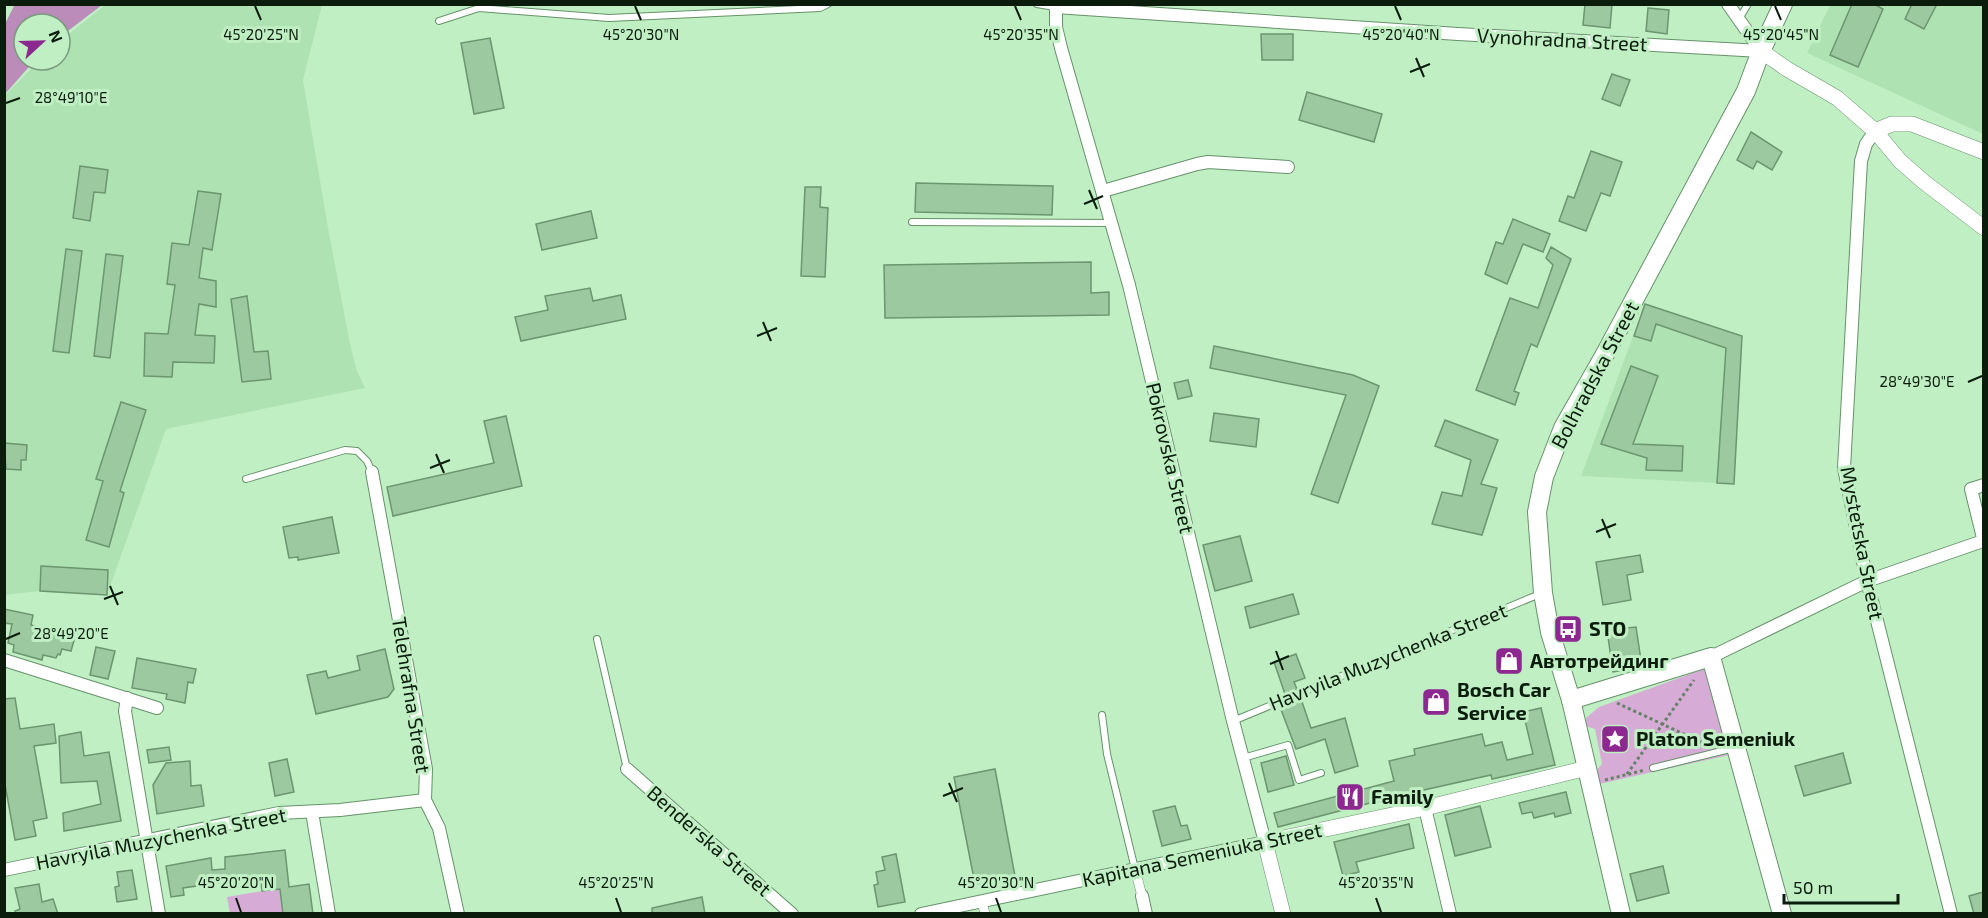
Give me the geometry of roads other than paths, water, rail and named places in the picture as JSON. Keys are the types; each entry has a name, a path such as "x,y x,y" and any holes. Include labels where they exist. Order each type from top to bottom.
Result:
{"main road":[{"name":"Bolhradska Street","path":"1621,914 1592,775 1550,632 1543,593 1537,512 1544,477 1563,428 1610,346 1746,91 1761,51 1783,4"},
{"path":"1571,699 1710,657 1728,749 1782,914"}],"street":[{"path":"1728,4 1761,51 1787,69 1838,98 1875,131 1900,160 1924,182 1983,228"},
{"name":"Vynohradna Street","path":"1056,6 1470,35 1761,51"},
{"name":"Pokrovska Street","path":"1056,6 1056,27 1061,48 1134,308 1242,758 1283,914"},
{"path":"1875,131 1892,124 1912,124 1983,152"},
{"name":"Mystetska Street","path":"1875,131 1866,144 1861,161 1844,468 1866,581 1951,914"},
{"path":"1103,191 1208,162 1288,167"},
{"name":"Telehrafna Street","path":"372,472 426,769 424,800 439,828 458,914"},
{"path":"1710,657 1866,581 1983,542 1971,489 1983,484"},
{"path":"4,660 157,708"},
{"path":"127,698 125,711 159,914"},
{"name":"Benderska Street","path":"627,769 792,914"},
{"name":"Kapitana Semeniuka Street","path":"921,914 983,907 1135,869 1592,775"},
{"name":"Havryila Muzychenka Street","path":"4,870 279,813 340,810 424,800"},
{"path":"1425,808 1450,914"},
{"path":"312,812 329,914"},
{"path":"1135,869 1146,914"}],"lane":[{"path":"439,21 479,8 609,18 820,8 828,4"},
{"path":"1037,4 1056,6"},
{"path":"1738,19 1748,4"},
{"path":"912,222 1112,223"},
{"path":"246,479 345,450 357,451 367,461 372,472"},
{"name":"Havryila Muzychenka Street","path":"1233,721 1543,593"},
{"path":"597,639 627,769"},
{"path":"1102,715 1107,754 1135,869"},
{"path":"1242,758 1288,745 1299,780 1321,773"},
{"path":"1653,768 1728,749"}],"place":[{"name":"STO","path":"1568,629"},
{"name":"Автотрейдинг","path":"1509,661"},
{"name":"Bosch Car Service","path":"1436,702"},
{"name":"Platon Semeniuk","path":"1615,739"},
{"name":"Family","path":"1350,797"}]}
